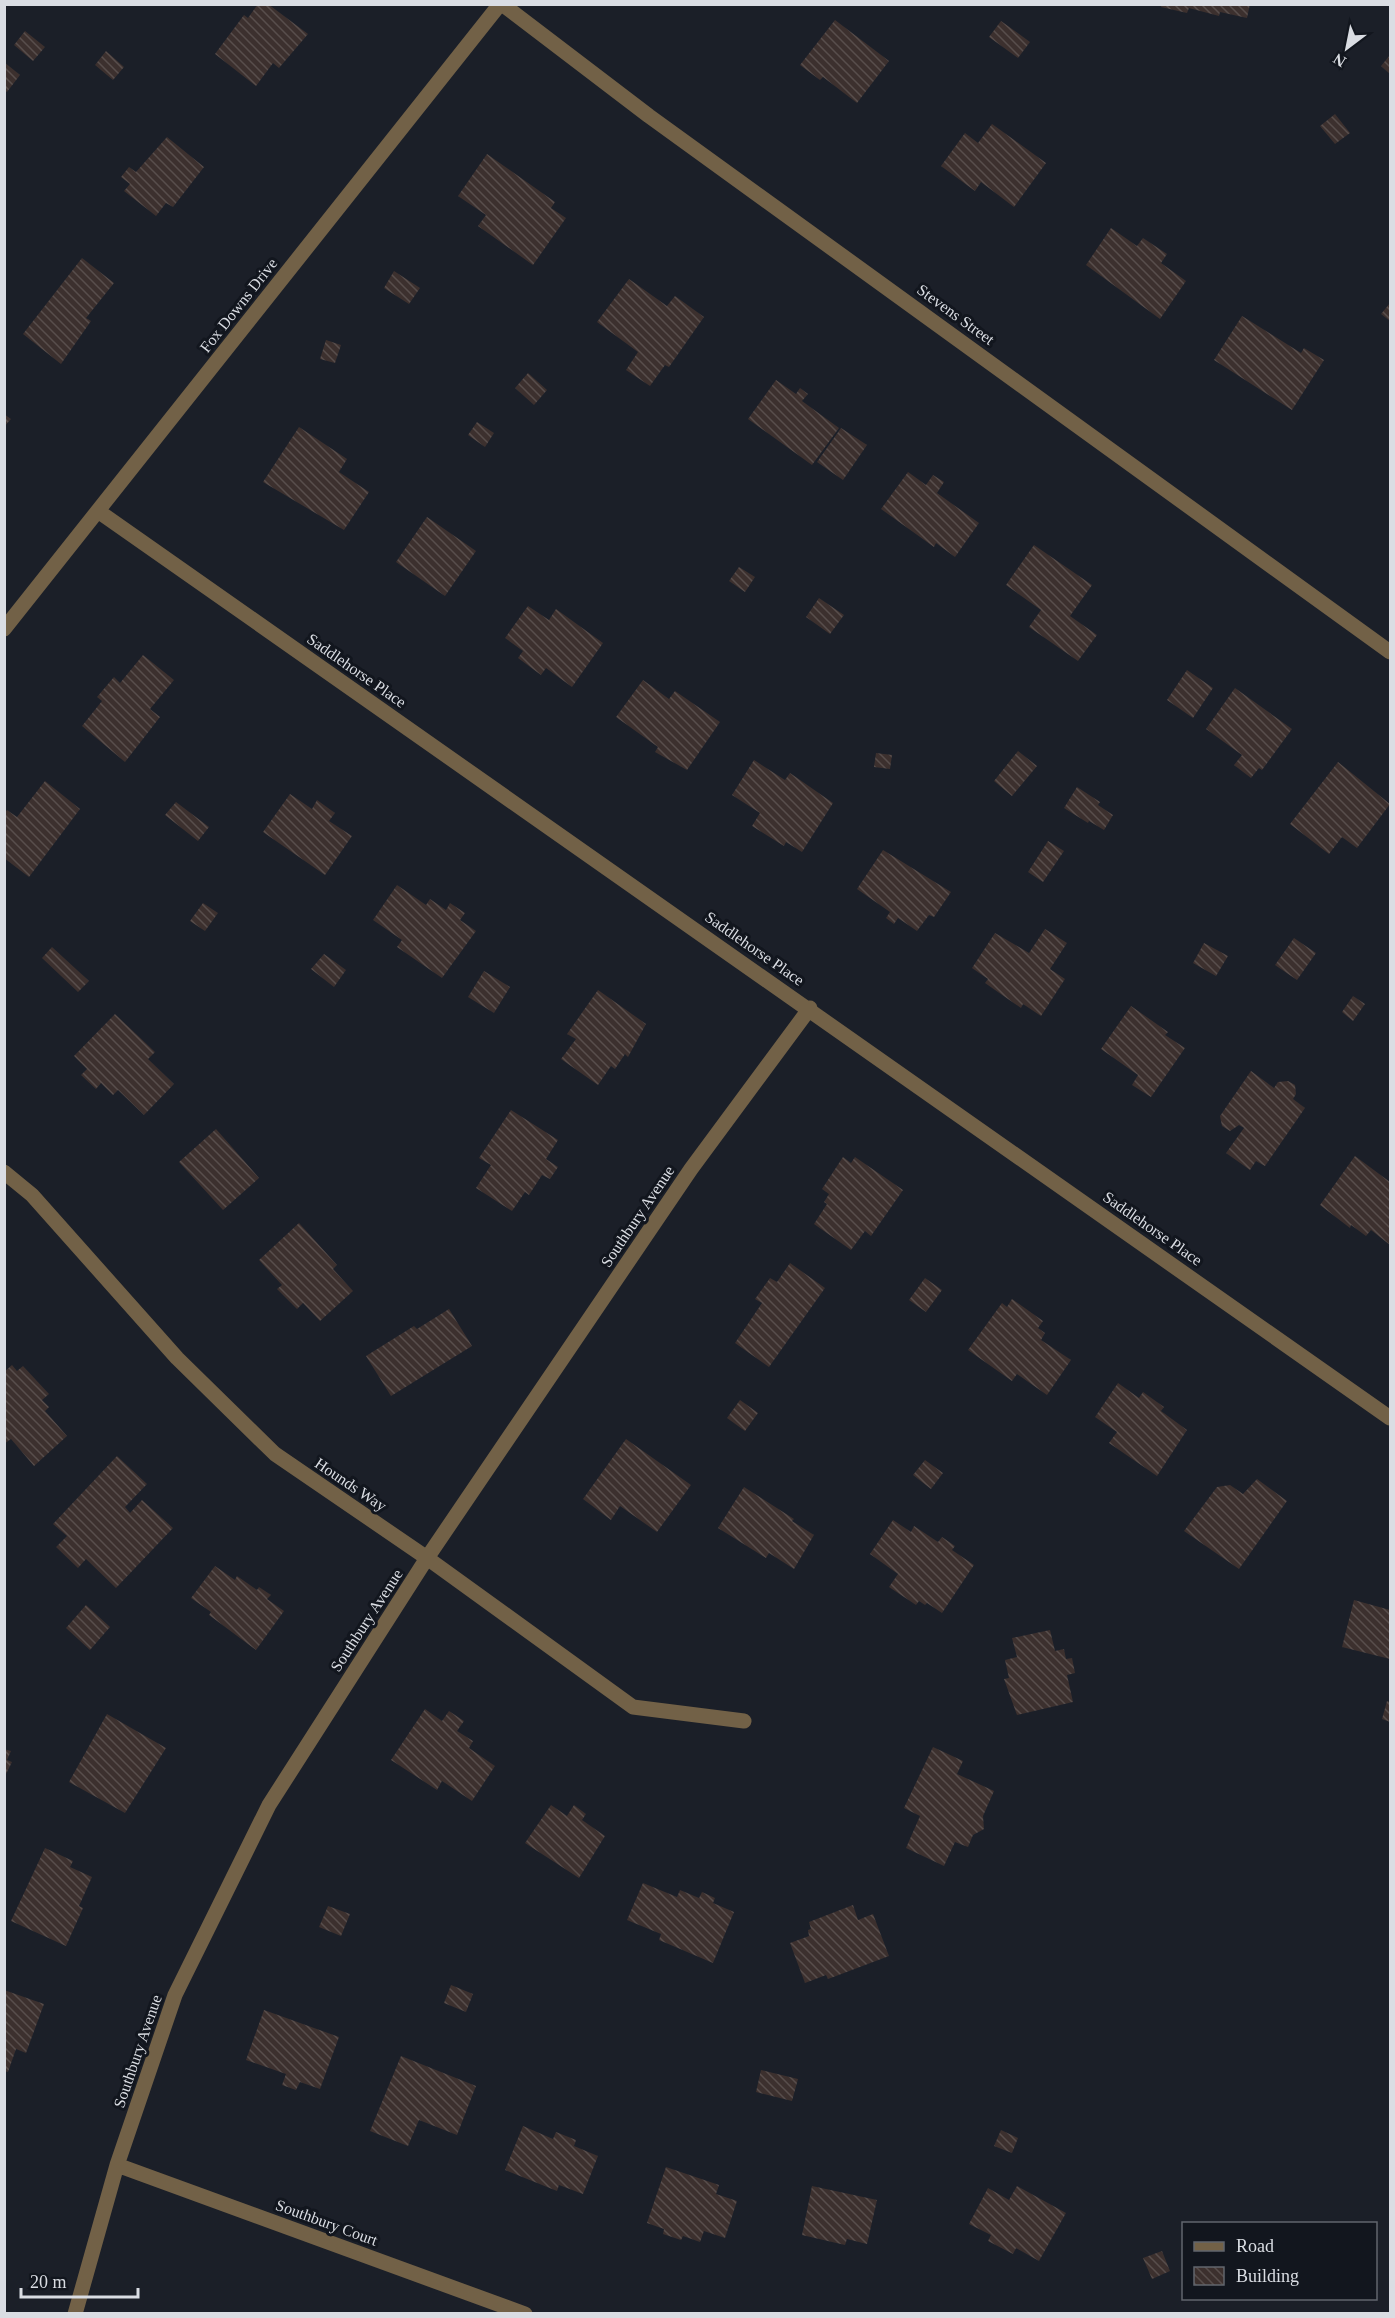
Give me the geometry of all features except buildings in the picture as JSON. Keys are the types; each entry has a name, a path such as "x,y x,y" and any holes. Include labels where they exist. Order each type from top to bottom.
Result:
{"street":[{"name":"Fox Downs Drive","path":"4,628 501,4"},
{"name":"Stevens Street","path":"501,4 658,123 1390,651"},
{"name":"Saddlehorse Place","path":"98,511 810,1008 1390,1418"},
{"name":"Southbury Avenue","path":"75,2313 117,2166 175,1995 268,1805 428,1558 691,1169 810,1008"},
{"name":"Hounds Way","path":"4,1172 32,1195 177,1358 275,1454 428,1558 633,1707 744,1721"},
{"name":"Southbury Court","path":"117,2166 525,2313"}]}
